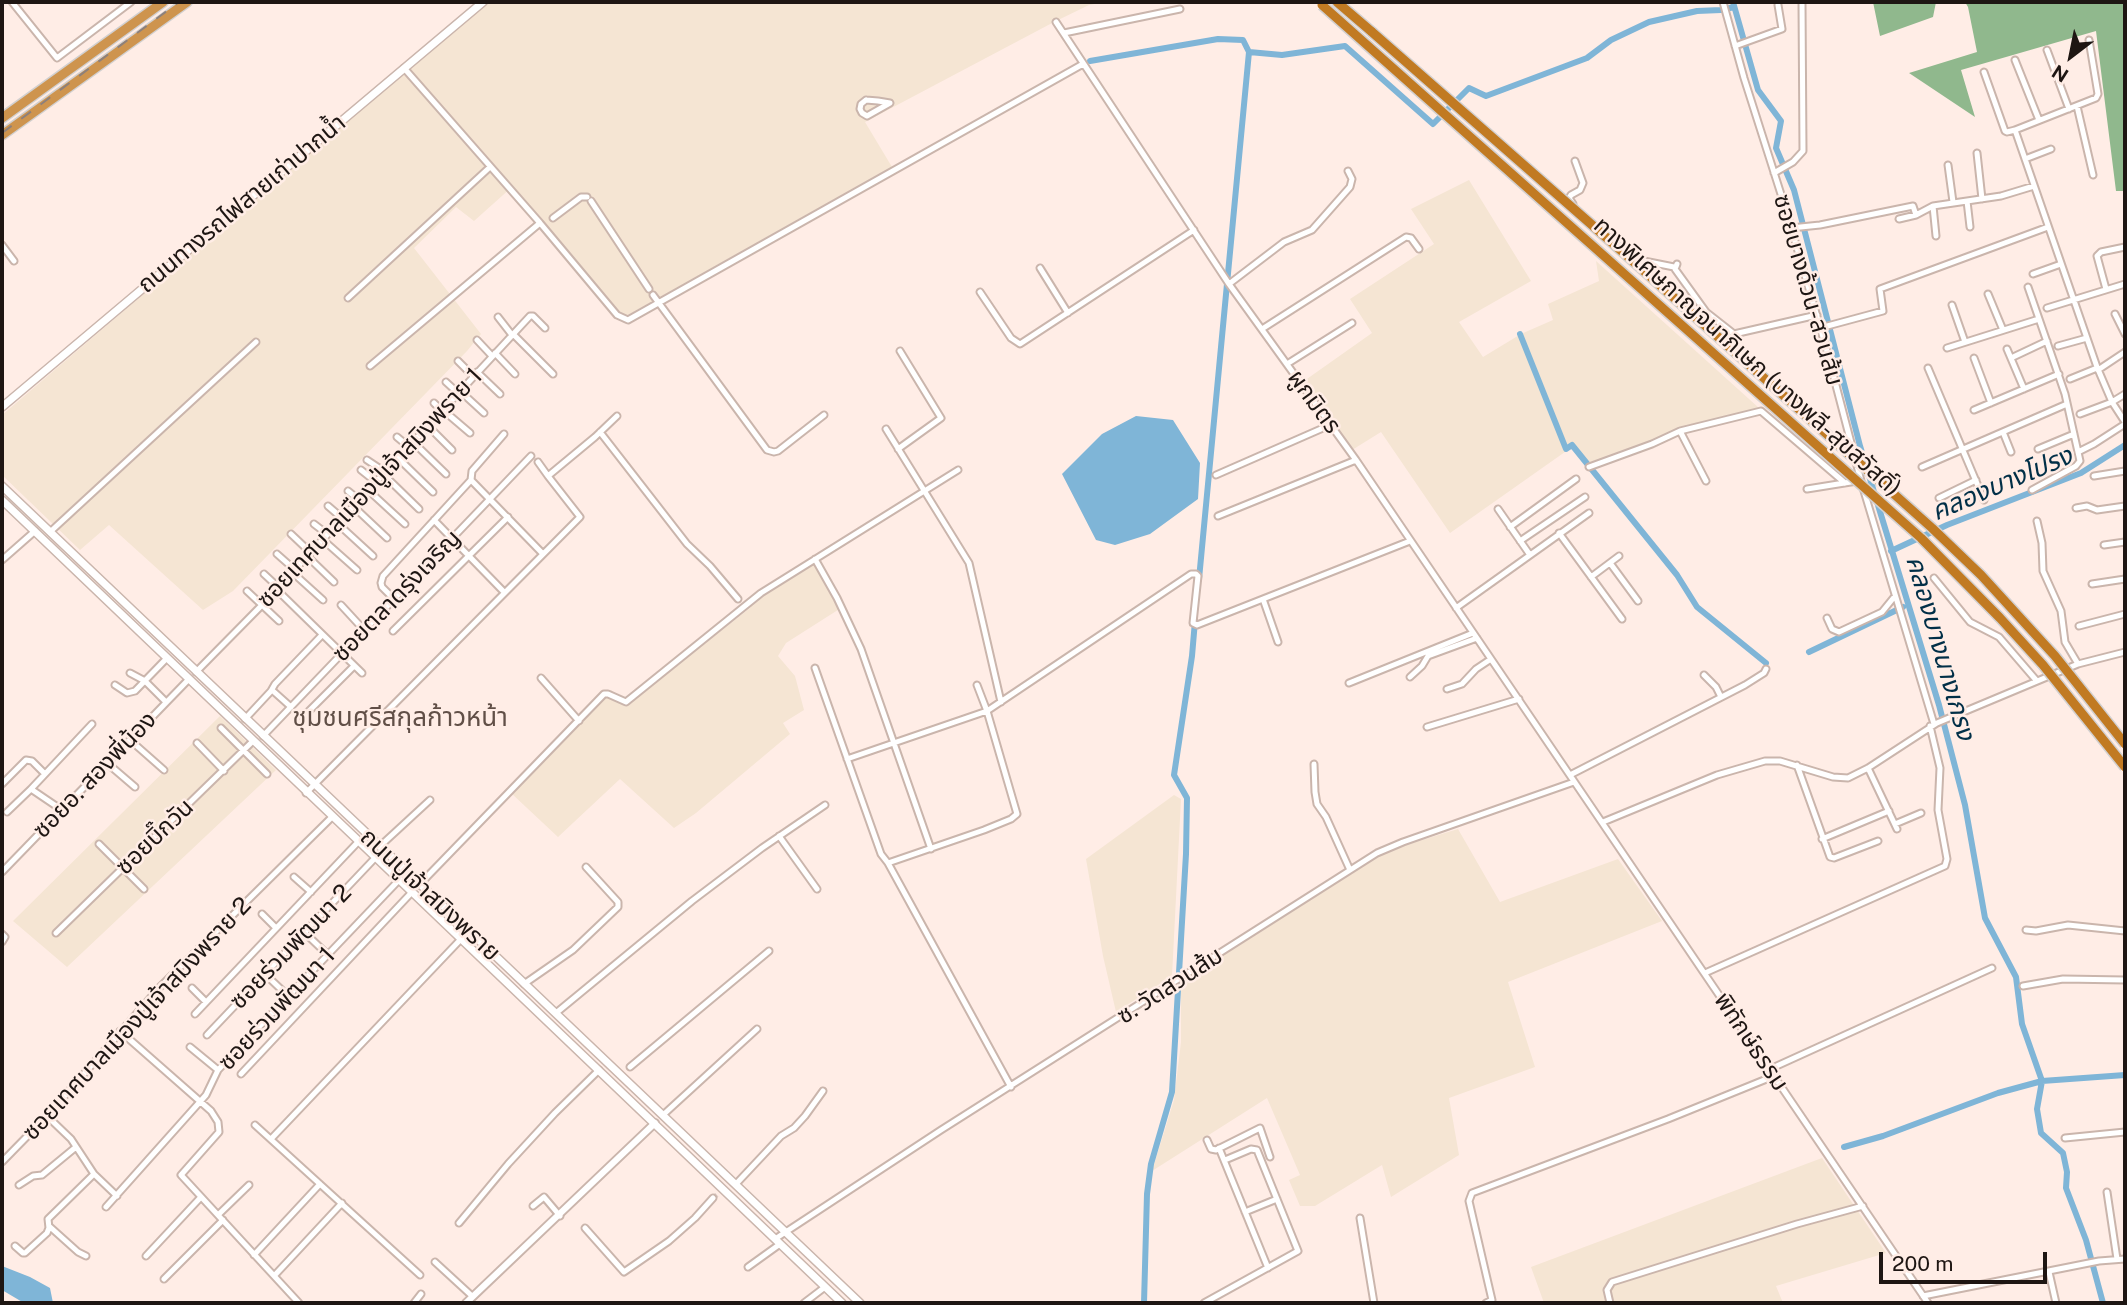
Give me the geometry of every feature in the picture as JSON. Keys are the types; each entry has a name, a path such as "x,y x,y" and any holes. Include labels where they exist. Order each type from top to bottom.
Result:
{"highway":[{"path":"2,135 187,2"},
{"name":"ทางพิเศษกาญจนาภิเษก (บางพลี-สุขสวัสดิ์)","path":"1318,2 1921,538 1977,593 2043,665 2125,766"},
{"name":"ทางพิเศษกาญจนาภิเษก (บางพลี-สุขสวัสดิ์)","path":"1337,2 1932,528 1981,575 2038,637 2125,744"},
{"path":"1344,2 1372,32"},
{"path":"2,118 159,3"},
{"path":"100,47 110,57"}],"main road":[{"name":"ถนนทางรถไฟสายเก่าปากน้ำ","path":"2,407 483,2"},
{"name":"ถนนปู่เจ้าสมิงพราย","path":"2,486 524,984 625,1071 663,1115 860,1303"},
{"name":"ถนนปู่เจ้าสมิงพราย","path":"2,499 306,793 654,1123 718,1194 777,1241 842,1303"},
{"path":"189,679 195,672"},
{"path":"409,889 416,882"},
{"path":"471,948 478,940"},
{"path":"548,1022 556,1013"},
{"path":"654,1123 663,1115"}],"street":[{"path":"12,2 57,58 131,2"},
{"path":"1775,173 1799,157 1802,151 1802,2"},
{"name":"ซอยบางด้วน-สวนส้ม","path":"1705,973 1945,866 1947,859 1938,810 1940,768 1934,724 1861,481 1827,326 1817,315 1795,228 1775,173 1723,3"},
{"path":"1737,45 1782,29 1778,5"},
{"path":"1064,33 1180,9"},
{"name":"ผูกมิตร","path":"1056,22 1220,270 1356,460 1574,782"},
{"path":"91,33 100,47"},
{"path":"1984,72 2005,131 2017,133 2039,120 2098,96 2089,40"},
{"path":"2047,50 2069,109"},
{"path":"2015,60 2039,120"},
{"path":"404,68 617,315 628,320 1083,64"},
{"path":"866,100 890,103 870,115 864,115 860,111 861,104 866,100"},
{"path":"2077,106 2093,175"},
{"path":"2017,133 2098,369 2112,402 2125,423 2078,452"},
{"path":"2025,159 2051,149"},
{"path":"1977,153 1982,199"},
{"path":"1575,161 1583,183 1582,187 1571,195 1570,201 1632,255 1652,264 1676,266 1706,312 1734,334 1817,315"},
{"path":"1948,165 1953,202"},
{"path":"348,298 491,167"},
{"path":"1229,283 1284,242 1312,230 1350,187 1352,179 1348,171"},
{"path":"1899,219 1916,215 1933,206 2008,194 2034,186"},
{"path":"553,218 581,197 589,199 651,292 767,450 778,450 824,415"},
{"path":"1967,201 1970,227"},
{"path":"1795,228 1913,206 1916,215"},
{"path":"1933,206 1936,236"},
{"path":"370,366 540,223"},
{"path":"1827,326 1883,311 1880,289 2048,227"},
{"path":"981,292 1011,338 1018,344 1194,230"},
{"path":"1262,329 1406,237 1411,237 1419,249"},
{"path":"2,245 14,261"},
{"path":"2106,289 2097,256 2101,252 2125,247"},
{"path":"2033,274 2061,264"},
{"path":"1040,268 1068,313"},
{"path":"2047,308 2125,284"},
{"path":"2028,287 2059,374 2080,461 2078,465 2032,489"},
{"path":"1988,294 2003,330"},
{"path":"1952,304 1965,342"},
{"path":"2115,314 2125,334"},
{"name":"ซอยเทศบาลเมืองปู่เจ้าสมิงพราย 1","path":"195,672 262,605 512,334 531,316 545,328"},
{"path":"498,317 554,374"},
{"path":"1947,348 2039,318"},
{"path":"1287,363 1352,323"},
{"path":"2057,346 2087,338"},
{"path":"477,340 514,374"},
{"path":"2011,358 2048,341"},
{"path":"50,532 256,342"},
{"path":"2007,349 2024,389"},
{"path":"898,449 941,418 900,351"},
{"path":"2070,379 2098,369 2125,352"},
{"path":"1974,358 1991,403"},
{"path":"458,361 500,394"},
{"path":"1928,368 1984,500"},
{"path":"1974,410 2059,374"},
{"path":"446,382 484,413"},
{"path":"2080,414 2125,394"},
{"path":"434,403 470,433"},
{"path":"1922,467 2067,404"},
{"path":"1589,467 1680,431 1761,411 1845,483"},
{"path":"548,476 617,416"},
{"path":"1216,475 1330,425"},
{"path":"428,426 452,450"},
{"path":"886,429 970,563 1001,702"},
{"path":"1680,431 1706,481"},
{"path":"600,432 687,544 738,599"},
{"path":"2003,432 2011,452"},
{"path":"394,598 382,587 383,576 471,480 472,471 504,434"},
{"path":"2038,449 2074,435"},
{"path":"397,438 411,444 446,474"},
{"name":"ซอยตลาดรุ่งเจริญ","path":"263,736 531,456"},
{"path":"398,458 433,492"},
{"path":"367,460 384,473 419,509"},
{"path":"1218,516 1356,460"},
{"path":"306,793 580,517 538,462"},
{"path":"361,470 376,482"},
{"path":"416,882 604,694 625,702 761,593 958,470"},
{"path":"2094,476 2125,471"},
{"path":"1510,527 1576,479"},
{"path":"471,480 543,554"},
{"path":"1807,489 1861,481"},
{"path":"1939,498 1976,481"},
{"path":"368,490 405,524"},
{"path":"348,491 359,500"},
{"path":"1520,541 1585,497"},
{"path":"328,506 342,517"},
{"path":"353,506 387,538"},
{"path":"2076,508 2087,506 2097,510 2125,506"},
{"path":"1498,509 1530,555"},
{"path":"1456,608 1589,513"},
{"path":"393,631 508,517"},
{"path":"434,520 504,592"},
{"path":"2037,521 2042,543 2043,571 2062,611 2065,642 2078,664"},
{"path":"314,523 356,570"},
{"path":"337,523 373,556"},
{"path":"2,560 35,531"},
{"path":"1559,533 1622,620"},
{"path":"292,534 334,582"},
{"path":"846,759 987,711 1191,574 1198,576 1193,623 1195,625 1410,541"},
{"path":"2104,545 2125,542"},
{"path":"278,554 323,600"},
{"path":"1591,577 1619,556"},
{"path":"815,559 861,649 931,849"},
{"path":"1610,563 1638,601"},
{"path":"264,574 340,654 362,673"},
{"path":"1934,578 1970,622 1999,637 2036,680"},
{"path":"2092,584 2125,579"},
{"path":"96,590 102,583"},
{"path":"247,591 279,621"},
{"path":"1826,618 1832,629 1839,632 1882,612 1895,596"},
{"path":"1263,600 1278,642"},
{"path":"341,605 364,630"},
{"path":"2079,626 2125,614"},
{"name":"ซอยตลาดรุ่งเจริญ","path":"245,719 322,635"},
{"path":"1410,677 1427,657 1475,636"},
{"path":"1349,682 1475,636"},
{"path":"1603,822 1743,766 1771,760 1847,778 1868,768 1934,724 2078,664 2125,652"},
{"path":"115,685 131,693 167,658"},
{"path":"1447,689 1462,684 1476,669 1491,659"},
{"path":"303,717 354,666"},
{"path":"815,668 881,854 1011,1087"},
{"path":"1570,775 1745,685 1766,669"},
{"path":"130,673 145,681 166,702"},
{"path":"1704,675 1721,697"},
{"path":"541,678 579,721"},
{"name":"ซอยอ. สองพี่น้อง","path":"2,872 189,679"},
{"path":"888,863 1002,823 1017,814 977,685"},
{"path":"272,690 290,707"},
{"path":"1427,727 1519,699"},
{"path":"7,813 92,724"},
{"path":"222,728 267,774"},
{"path":"130,740 164,770"},
{"name":"ซอยบิ๊กวัน","path":"56,933 253,741"},
{"path":"197,743 224,771"},
{"path":"2,784 26,760 32,761 46,774"},
{"path":"107,764 135,787"},
{"path":"1314,764 1317,804 1326,817 1350,870"},
{"path":"1797,765 1822,839 1832,858 1878,841"},
{"path":"1868,768 1896,826 1921,813"},
{"name":"พิทักษ์ธรรม","path":"1574,782 1928,1303"},
{"name":"ซ. วัดสวนส้ม","path":"748,1267 786,1232 1377,853 1574,782"},
{"path":"31,789 62,810"},
{"path":"379,847 430,800"},
{"path":"556,1013 692,901 779,835 825,805"},
{"path":"1822,839 1889,811"},
{"name":"ซอยเทศบาลเมืองปู่เจ้าสมิงพราย 2","path":"2,1162 47,1116 160,987 332,817"},
{"path":"779,835 817,888"},
{"path":"195,1014 358,842"},
{"path":"99,844 144,889"},
{"name":"ซอยร่วมพัฒนา 2","path":"207,1035 375,858"},
{"path":"524,984 573,950 618,907 618,902 586,867"},
{"path":"294,877 311,892"},
{"name":"ซอยร่วมพัฒนา 1","path":"106,1207 210,1089 218,1070 399,880"},
{"path":"241,1074 409,889"},
{"path":"262,914 276,928"},
{"path":"2026,930 2036,932 2068,925 2125,930"},
{"path":"305,933 327,954"},
{"path":"2,934 5,937 2,942"},
{"path":"273,1137 461,939"},
{"path":"625,1071 769,951"},
{"path":"1770,1069 1992,968"},
{"path":"266,975 288,996"},
{"path":"2023,986 2063,979 2125,981"},
{"path":"192,988 206,1002"},
{"path":"663,1115 757,1029"},
{"path":"120,1031 211,1111 218,1122 219,1132 181,1175 299,1303"},
{"path":"190,1047 218,1070"},
{"path":"459,1223 508,1164 598,1070"},
{"path":"1486,1303 1492,1300 1469,1201 1472,1193 1774,1076"},
{"path":"736,1184 781,1136 794,1128 823,1091"},
{"path":"47,1116 71,1139 94,1174 117,1196"},
{"path":"466,1303 560,1216 654,1123"},
{"path":"255,1125 273,1137 420,1275"},
{"path":"1207,1140 1213,1150 1260,1128 1270,1157"},
{"path":"2065,1138 2125,1132"},
{"path":"19,1185 33,1176 43,1175 76,1147"},
{"path":"1219,1148 1268,1268"},
{"path":"1204,1303 1298,1251 1255,1148 1225,1160"},
{"path":"15,1246 25,1253 47,1233 48,1219 94,1174"},
{"path":"254,1255 320,1184"},
{"path":"164,1279 249,1185"},
{"path":"2107,1192 2117,1259"},
{"path":"585,1228 624,1272 669,1241 718,1194"},
{"path":"146,1256 201,1197"},
{"path":"533,1206 544,1197 560,1216"},
{"path":"1245,1212 1277,1199"},
{"path":"274,1276 342,1203"},
{"path":"1610,1303 1608,1290 1612,1282 1863,1206"},
{"path":"1360,1218 1374,1303"},
{"path":"49,1226 86,1256"},
{"path":"1923,1296 2099,1261 2125,1259"},
{"path":"435,1262 472,1296"},
{"path":"2049,1272 2056,1303"},
{"path":"804,1303 825,1287"},
{"path":"414,1303 421,1294"}],"shaded area":[{"path":"489,2 1106,2 1089,5 1054,22 865,122 892,167 623,318 512,187 474,221 456,207 414,248 481,334 233,591 203,610 109,525 80,550 2,475 2,415 410,66"},
{"path":"1469,180 1531,281 1459,322 1483,357 1521,334 1553,320 1548,304 1599,281 1596,261 1759,408 1587,463 1572,447 1450,533 1381,432 1352,450 1304,381 1372,333 1350,299 1434,244 1411,209"},
{"path":"815,562 841,608 786,643 778,656 795,676 804,710 783,723 790,734 696,813 674,828 620,779 558,837 511,793 611,690 629,703 750,608 751,603"},
{"path":"220,716 276,770 67,967 13,921"},
{"path":"1174,795 1181,799 1172,976 1116,1012 1086,859"},
{"path":"1458,829 1500,902 1618,859 1662,921 1508,982 1535,1067 1449,1098 1459,1155 1391,1197 1382,1165 1315,1206 1300,1206 1289,1180 1300,1175 1267,1098 1152,1171 1174,1100 1181,1042 1181,983 1370,859"},
{"path":"1822,1158 1886,1253 1776,1286 1783,1303 1544,1303 1531,1267"}],"green space":[{"path":"1873,2 1936,2 1933,17 1880,36"},
{"path":"1965,2 2125,2 2125,191 2116,191 2096,31 1961,70 1975,117 1909,73 1977,52"}],"water":[{"path":"1136,416 1173,420 1200,463 1198,499 1150,534 1115,545 1096,540 1062,474 1102,434"},
{"path":"2,1266 50,1288 53,1303 24,1303 2,1290"}],"waterway":[{"name":"คลองบางนางเกรง","path":"1733,2 1758,90 1781,121 1776,148 1794,190 1860,446 1939,705 1965,805 1985,918 2016,977 2022,1024 2042,1081 2037,1109 2041,1133 2063,1153 2067,1172 2066,1188 2086,1240 2103,1303"},
{"path":"1249,52 1282,55 1345,46 1433,124 1469,88 1486,96 1587,58 1611,40 1649,22 1697,11 1734,7"},
{"path":"1090,61 1218,39 1243,40 1249,52 1199,579"},
{"path":"1520,334 1566,449 1572,445 1677,575 1697,607 1766,663"},
{"name":"คลองบางโปรง","path":"1891,551 1947,525 2081,473 2125,445"},
{"path":"1809,652 1903,607"},
{"path":"1144,1303 1147,1194 1151,1164 1172,1092 1187,798 1174,775 1195,621"},
{"path":"1844,1147 1883,1136 1998,1093 2042,1081 2125,1075"}],"tunnel":[{"path":"713,1198 718,1194"}],"railway":[{"path":"2,133 179,2"}],"district":[{"name":"ชุมชนศรีสกุลก้าวหน้า","path":"400,718"}]}
